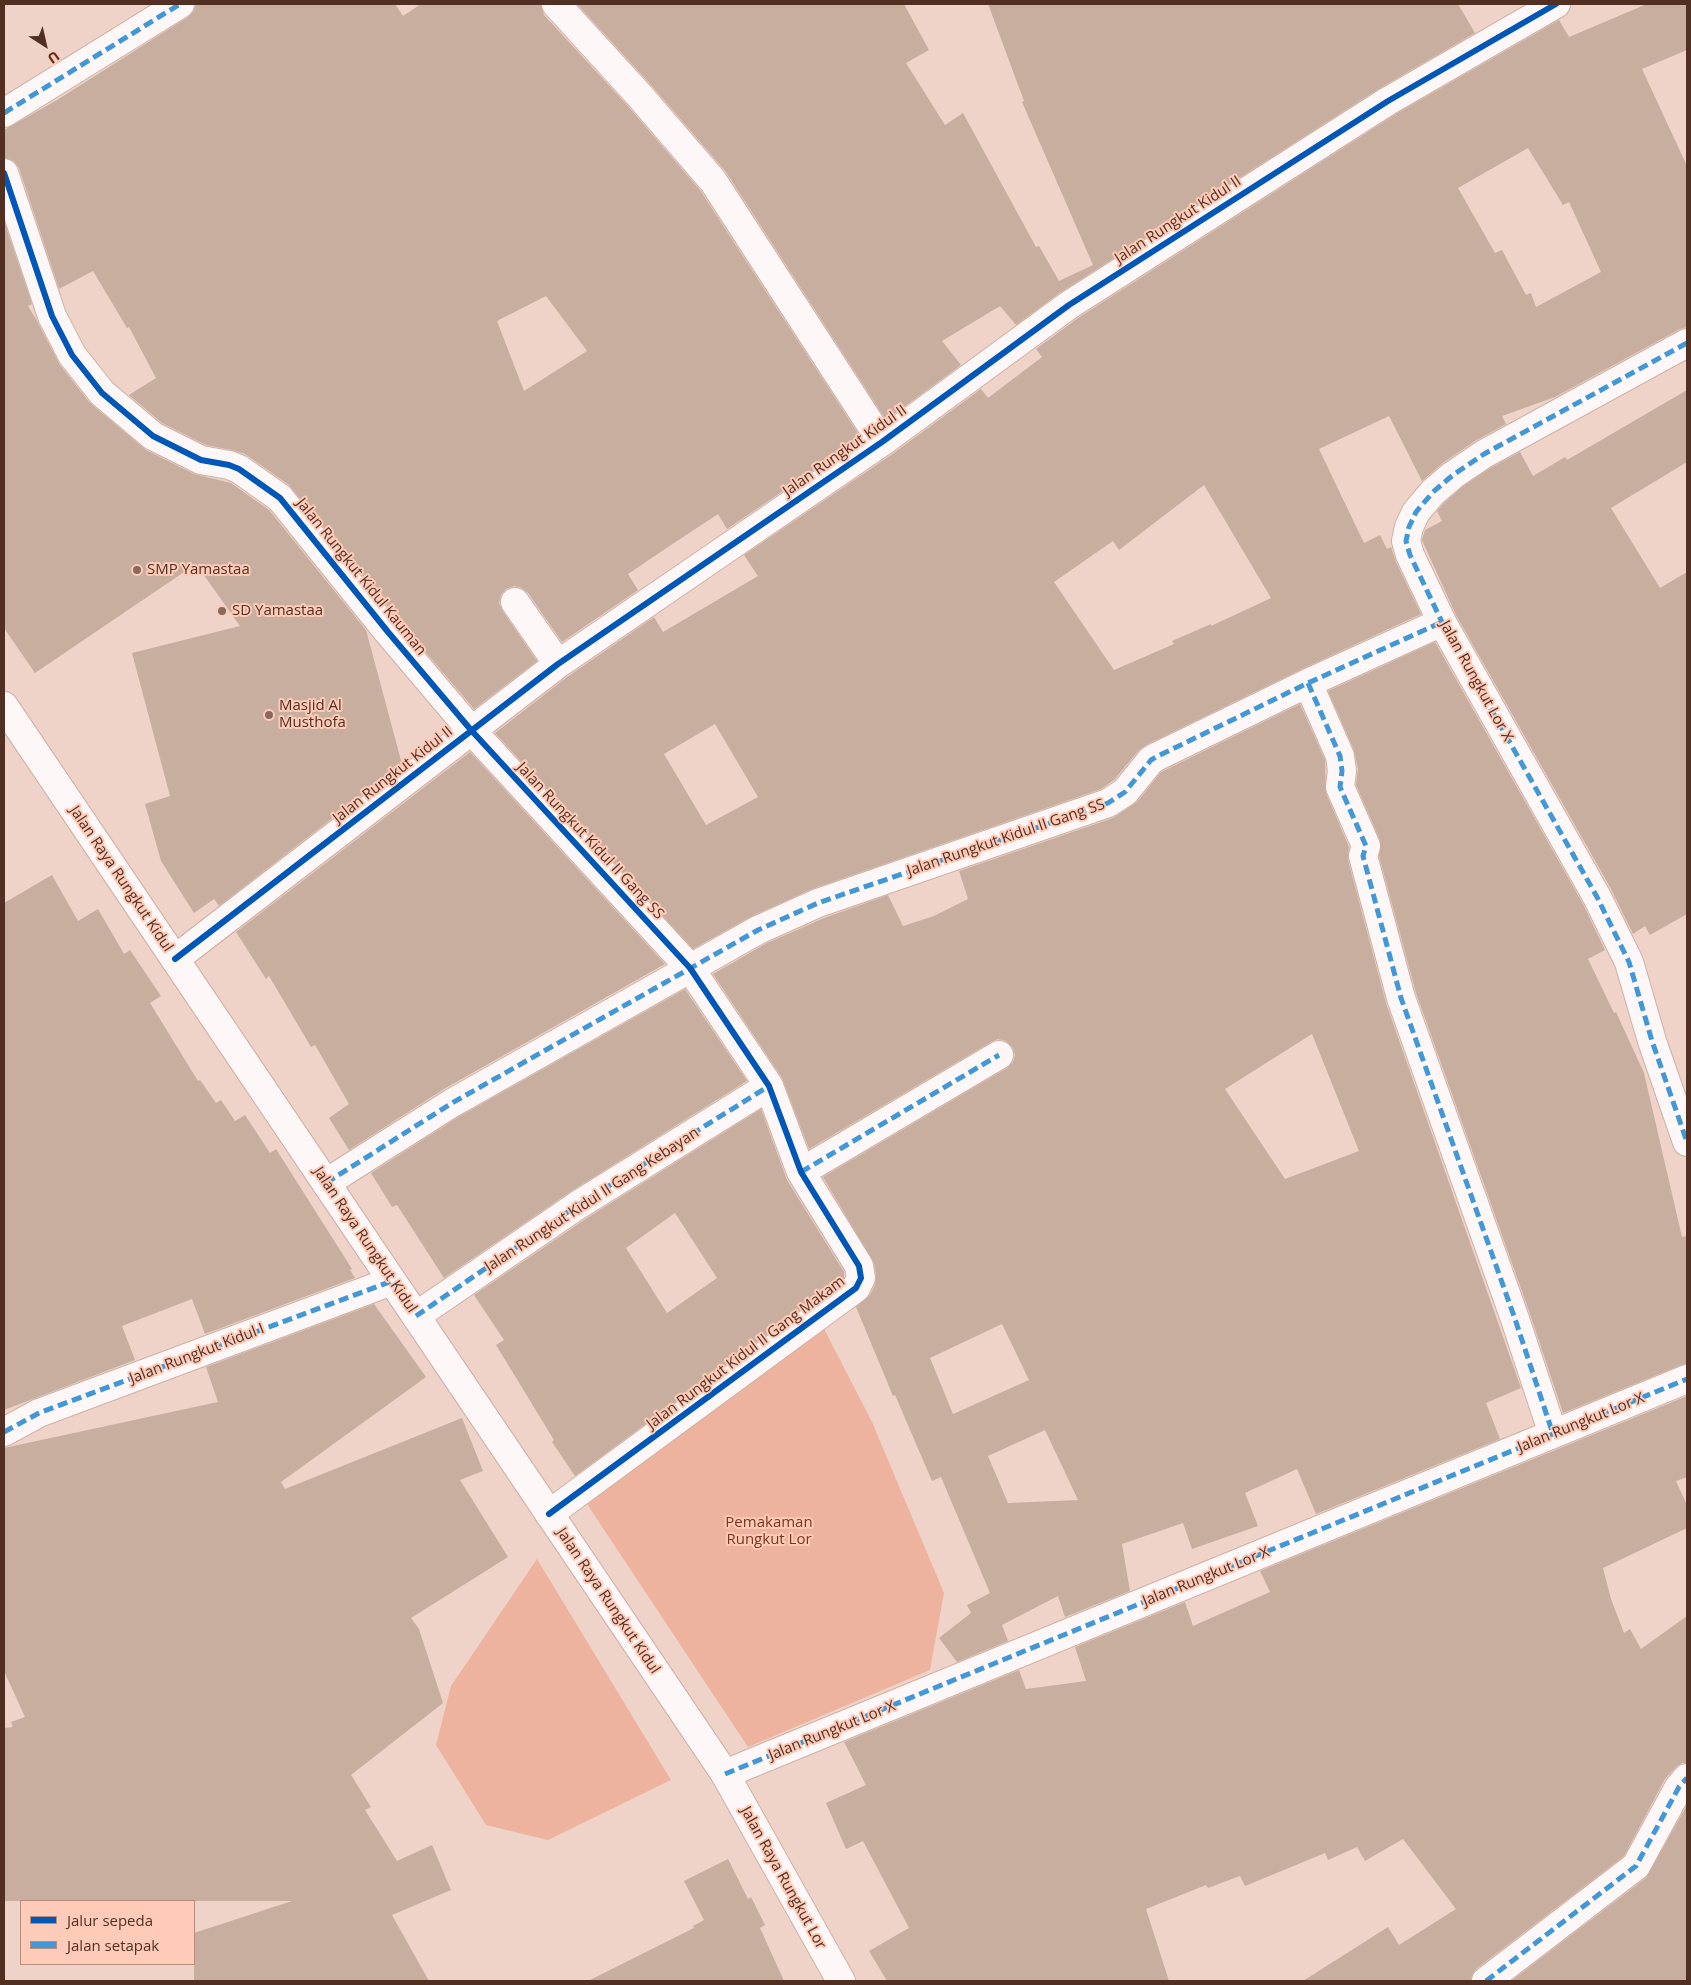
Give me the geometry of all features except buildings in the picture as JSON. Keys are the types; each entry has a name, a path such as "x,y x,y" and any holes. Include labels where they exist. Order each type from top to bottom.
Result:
{"street":[{"path":"4,114 180,4"},
{"path":"556,4 640,95 713,182 882,442"},
{"name":"Jalan Rungkut Kidul II","path":"175,959 558,664 882,442 1069,305 1388,101 1556,4"},
{"name":"Jalan Rungkut Kidul Kauman","path":"4,173 52,316 72,355 102,393 153,436 201,460 229,465 239,469 280,498 388,632 471,730"},
{"name":"Jalan Rungkut Lor X","path":"1687,343 1484,454 1453,475 1433,492 1416,512 1409,527 1406,541 1410,555 1442,622 1597,897 1629,962 1652,1041 1687,1142"},
{"path":"515,602 558,664"},
{"name":"Jalan Rungkut Kidul II Gang SS","path":"326,1183 452,1103 758,930 818,903 1108,803 1125,792 1151,760 1308,683 1442,622"},
{"path":"1308,683 1340,756 1342,771 1340,787 1366,846 1364,856 1401,998 1516,1319 1553,1434"},
{"name":"Jalan Raya Rungkut Kidul","path":"4,706 725,1774"},
{"name":"Jalan Rungkut Kidul II Gang SS","path":"471,730 690,968"},
{"name":"Jalan Rungkut Kidul II Gang Makam","path":"549,1514 856,1288 861,1278 858,1266 801,1172 769,1086 690,968"},
{"path":"801,1172 999,1055"},
{"name":"Jalan Rungkut Kidul II Gang Kebayan","path":"416,1316 578,1206 769,1086"},
{"name":"Jalan Rungkut Kidul I","path":"4,1432 39,1414 392,1281"},
{"name":"Jalan Rungkut Lor X","path":"725,1774 1687,1379"},
{"name":"Jalan Raya Rungkut Lor","path":"725,1774 842,1981"},
{"path":"1486,1981 1636,1866 1679,1787 1687,1778"}],"green space":[{"name":"Pemakaman Rungkut Lor","path":"819,1319 872,1422 944,1593 930,1670 748,1747 587,1504 750,1368"},
{"path":"537,1559 671,1780 548,1840 486,1825 436,1745 451,1686"}],"marked path":[{"path":"4,113 180,4"},
{"path":"1687,343 1484,454 1453,475 1433,492 1416,512 1409,527 1406,541 1410,555 1442,622 1597,897 1629,962 1652,1041 1687,1142"},
{"path":"326,1183 452,1103 758,930 818,903 1108,803 1125,792 1151,760 1156,757 1308,683 1442,622"},
{"path":"1308,683 1340,756 1342,771 1340,787 1366,846 1363,856 1401,998 1515,1319 1553,1434"},
{"path":"801,1172 999,1055"},
{"path":"416,1316 578,1205 769,1086"},
{"path":"4,1432 39,1413 392,1281"},
{"path":"725,1774 1687,1379"},
{"path":"1486,1981 1636,1866 1679,1787 1687,1778"}],"cycle path":[{"path":"175,959 558,664 882,442 1069,305 1388,101 1556,4"},
{"path":"4,173 52,316 72,355 102,393 153,436 201,460 229,465 239,469 280,498 388,632 471,730 690,968 769,1086 801,1172 859,1266 861,1278 856,1288 549,1514"}],"place":[{"name":"SMP Yamastaa","path":"137,570"},
{"name":"SD Yamastaa","path":"222,611"},
{"name":"Masjid Al Musthofa","path":"269,715"}]}
